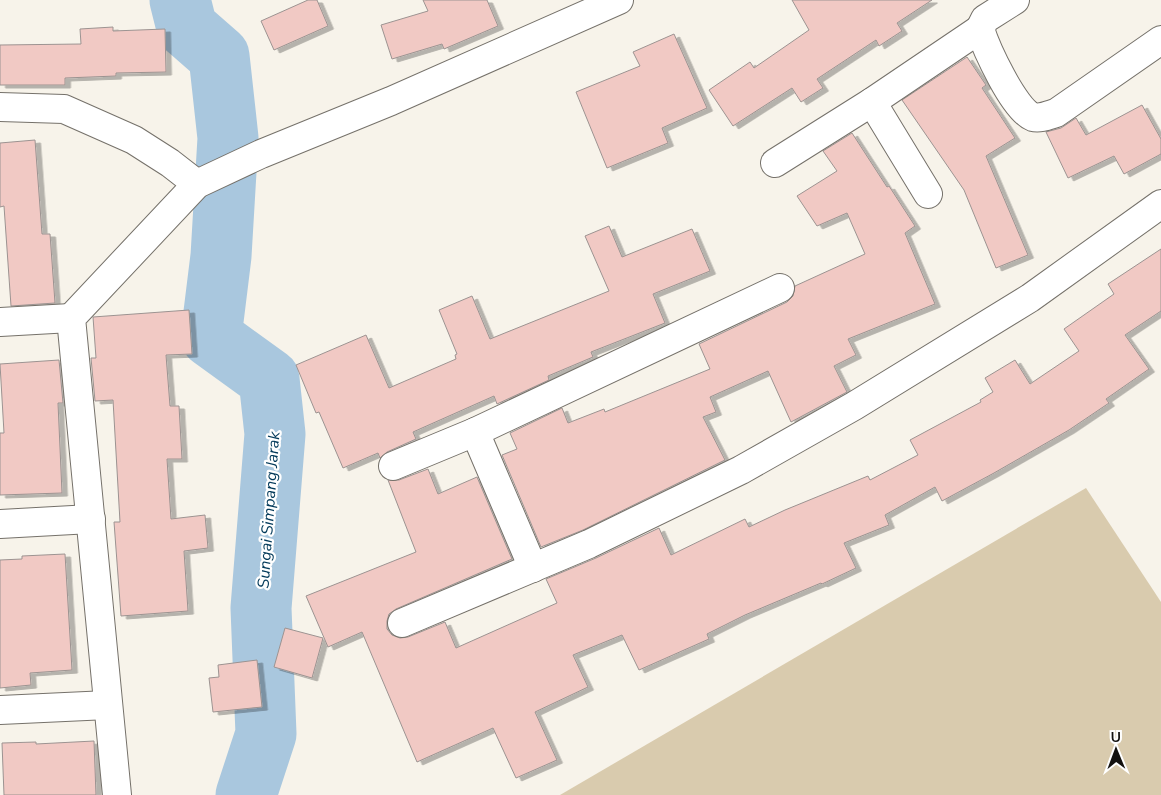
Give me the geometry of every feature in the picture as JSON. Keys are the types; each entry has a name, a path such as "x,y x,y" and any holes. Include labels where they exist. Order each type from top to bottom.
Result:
{"street":[{"path":"0,322 71,318 204,180 261,154 391,101 619,0"},
{"path":"775,163 872,102 980,28 985,19 1015,0"},
{"path":"980,28 996,69 1024,111 1034,117 1044,117 1056,113 1161,40"},
{"path":"872,102 928,194"},
{"path":"0,107 64,109 134,140 170,163 204,180"},
{"path":"402,623 589,544 741,470 854,406 1030,298 1161,204"},
{"path":"393,466 475,432 780,288"},
{"path":"71,318 117,795"},
{"path":"475,432 533,568"},
{"path":"0,524 91,519"},
{"path":"0,710 108,704"}],"shaded area":[{"path":"1086,488 1161,602 1161,795 560,795"}],"building":[{"path":"308,0 317,0 328,26 274,50 261,21"},
{"path":"423,0 487,0 498,26 444,49 442,44 392,59 381,25 428,11"},
{"path":"792,0 932,0 897,23 902,31 879,46 876,40 817,79 823,88 801,102 792,88 733,126 709,90 750,62 754,68 809,30"},
{"path":"113,27 113,31 165,29 166,72 116,73 116,76 65,78 65,85 0,85 0,45 81,44 80,29"},
{"path":"674,34 707,108 662,128 668,143 607,168 576,92 640,66 633,52"},
{"path":"967,57 986,85 982,88 1015,138 986,156 1028,255 996,268 964,190 902,100"},
{"path":"1142,105 1161,139 1161,154 1124,174 1114,156 1068,178 1046,132 1061,128 1076,118 1086,135"},
{"path":"852,133 915,226 905,233 935,304 848,339 856,355 834,366 847,392 791,422 768,371 710,397 716,412 703,417 725,460 583,530 541,547 502,455 517,449 510,433 562,408 568,423 604,409 605,412 710,369 699,344 787,302 793,296 795,286 865,254 847,213 817,226 797,196 837,171 823,151"},
{"path":"35,140 42,234 50,234 55,303 11,306 4,206 0,207 0,143"},
{"path":"609,226 622,257 692,229 710,271 653,294 665,323 591,352 593,357 548,376 549,380 497,404 494,396 413,432 416,439 387,452 380,458 378,453 343,468 319,412 316,413 296,365 366,335 389,388 456,359 455,355 457,354 439,310 472,296 490,339 609,291 585,236"},
{"path":"1161,249 1161,311 1125,335 1149,369 1106,399 1109,403 1069,430 942,501 935,487 885,515 889,525 844,543 856,568 745,615 707,634 709,639 639,670 622,635 573,655 588,687 535,712 557,760 516,778 493,728 417,762 362,632 328,647 306,596 416,552 388,480 399,480 428,469 438,494 477,477 512,559 396,609 389,614 387,629 392,635 400,638 408,637 445,622 456,648 557,603 546,579 659,528 671,555 745,519 749,527 868,476 870,480 918,455 910,440 981,402 980,400 993,392 985,378 1015,360 1030,384 1079,351 1064,329 1114,294 1108,284"},
{"path":"189,310 192,354 166,355 170,406 179,406 182,459 167,459 171,519 205,515 208,548 184,551 188,611 121,616 114,522 120,522 113,400 95,401 91,358 96,358 93,317"},
{"path":"59,360 63,403 58,403 62,493 0,495 0,433 4,433 0,364"},
{"path":"65,554 72,670 30,673 31,685 0,688 0,560 22,559 22,556"},
{"path":"285,628 323,638 312,678 274,667"},
{"path":"257,660 262,707 213,712 209,678 219,677 218,665"},
{"path":"94,741 96,795 4,795 2,743 36,742 36,744"}],"waterway":[{"name":"Sungai Simpang Jarak","path":"180,0 187,28 219,56 228,138 221,256 211,337 269,379 275,434 261,608 266,734 246,795"}]}
